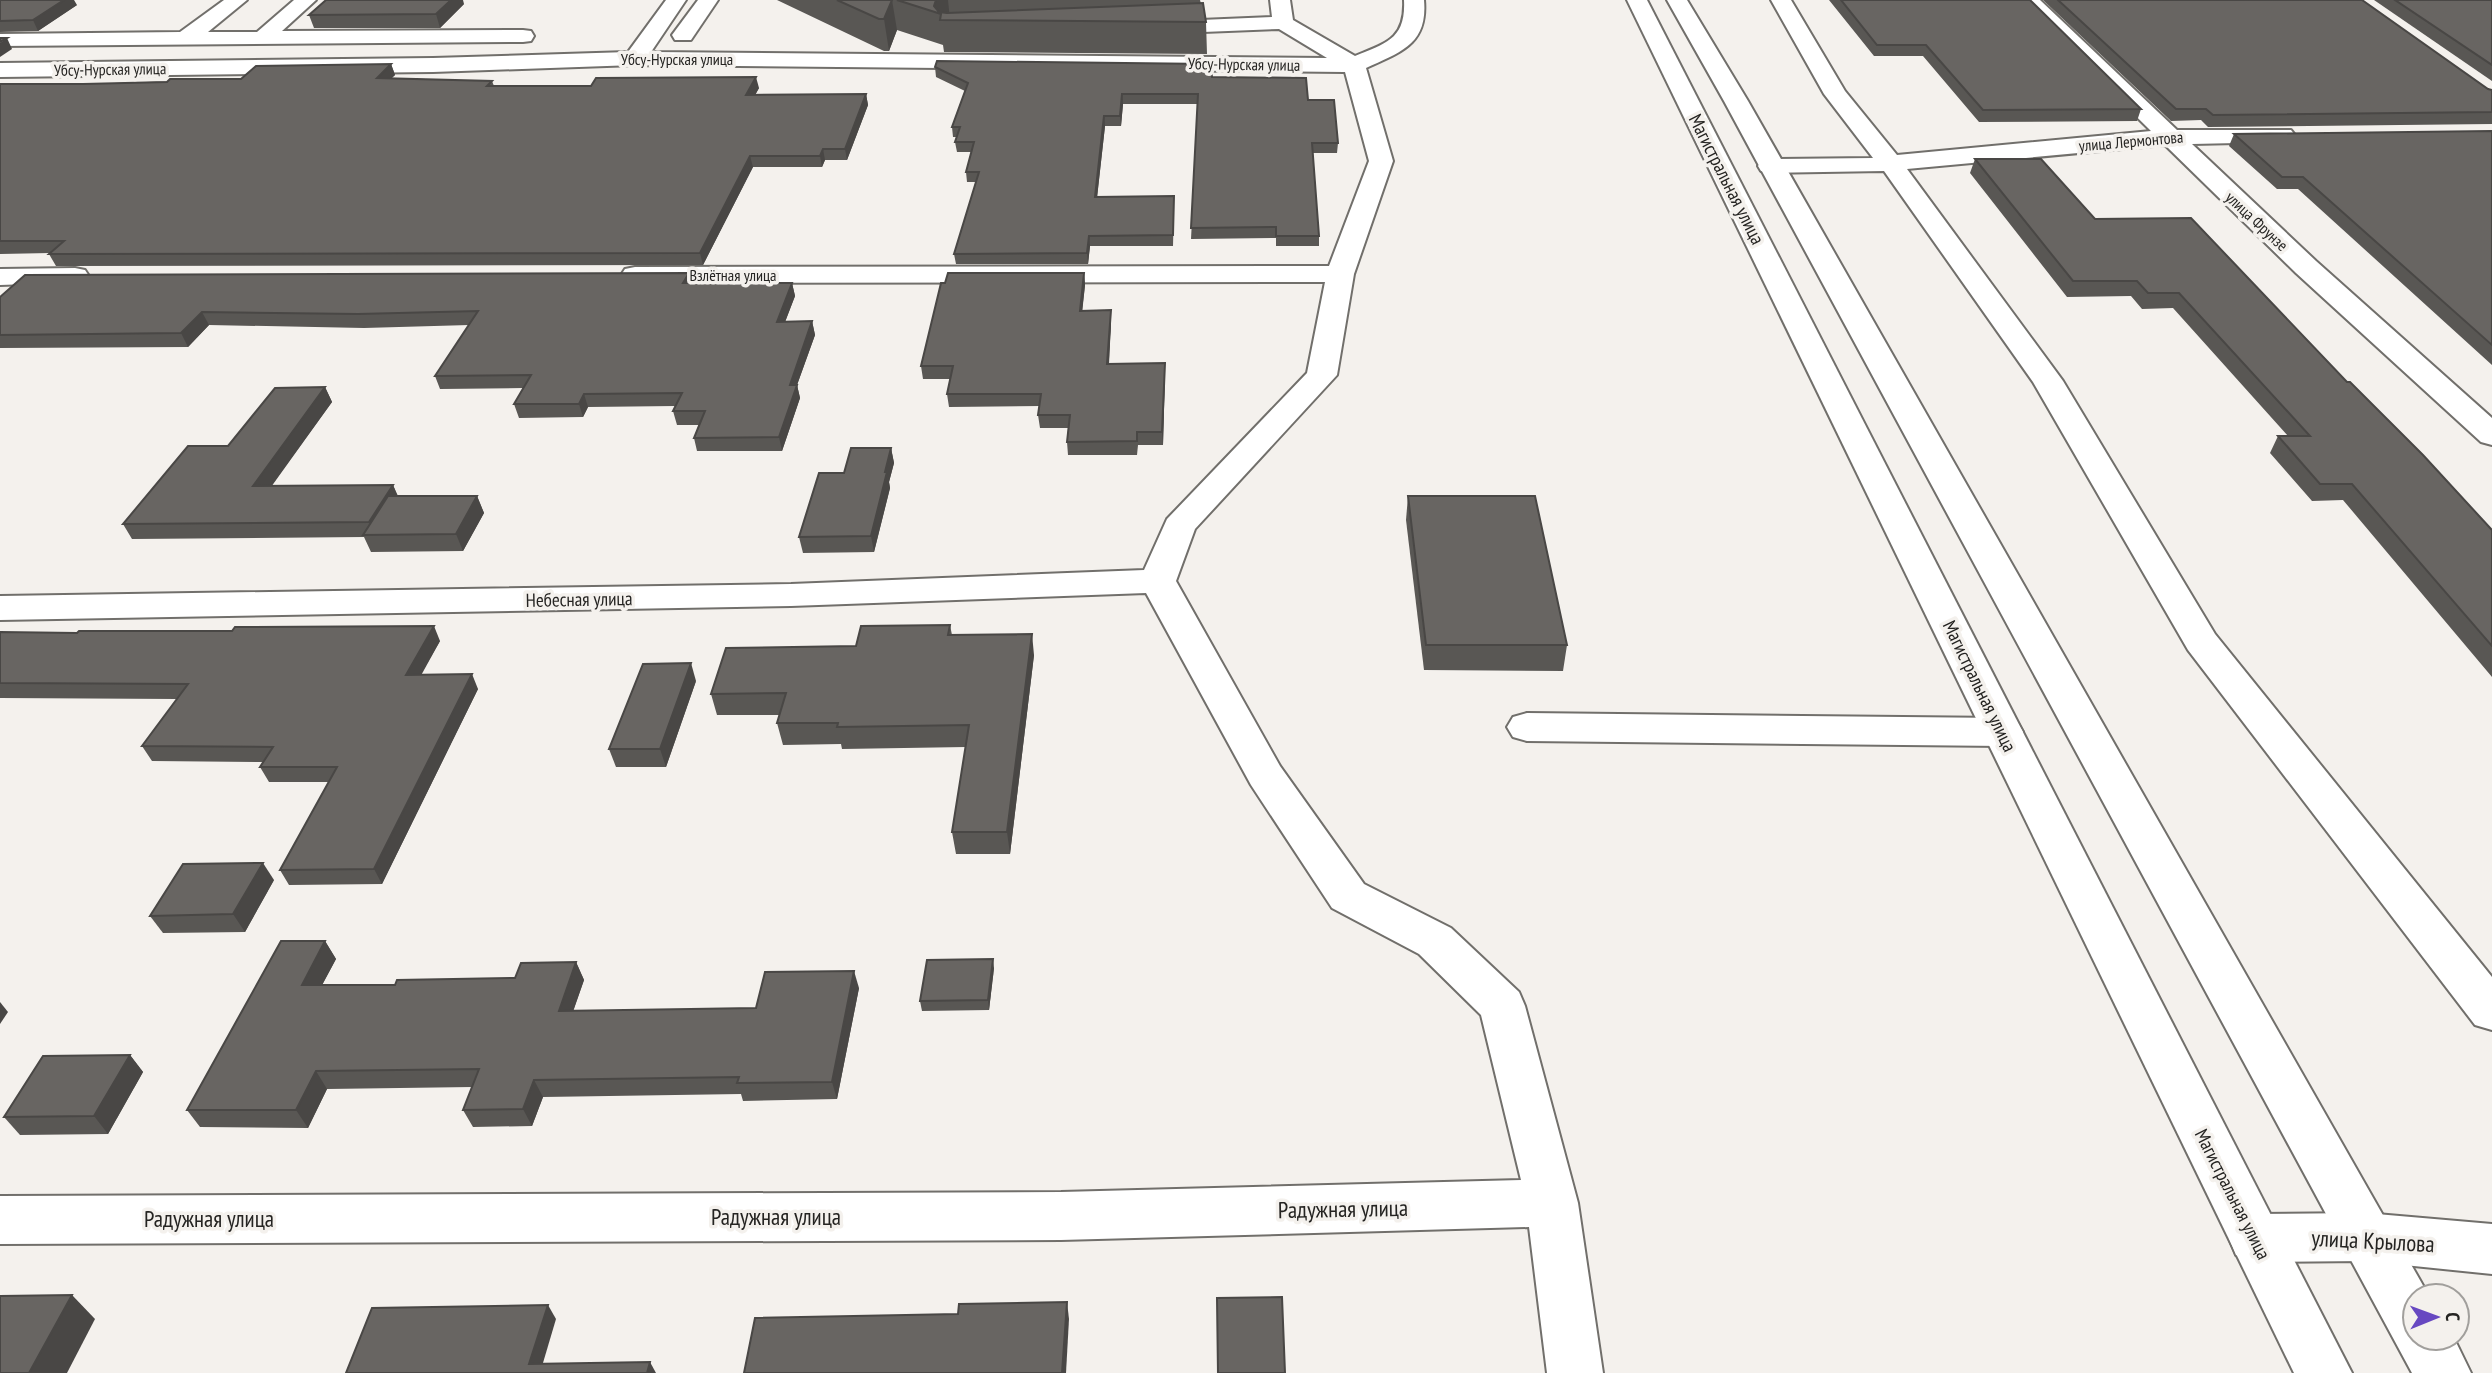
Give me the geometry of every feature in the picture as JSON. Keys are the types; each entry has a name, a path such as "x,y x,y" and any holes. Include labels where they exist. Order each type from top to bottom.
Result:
{"street":[{"path":"186,38 237,0"},
{"path":"262,38 306,0"},
{"path":"635,58 676,0"},
{"path":"684,36 708,0"},
{"path":"1354,65 1406,39 1417,19 1414,0"},
{"name":"Магистральная улица","path":"1637,0 2323,1373"},
{"path":"1677,0 1736,100 1770,166 2401,1300"},
{"path":"1781,0 1835,94 1891,164 2048,381 2202,641 2492,1012"},
{"name":"улица Фрунзе","path":"2028,0 2306,267 2492,435"},
{"path":"1136,29 1277,6 1354,65 1381,161 1340,274 1322,375 1179,526 1158,581 1265,775 1348,896 1434,941 1502,1006 1552,1203 1574,1373"},
{"path":"984,61 989,35"},
{"path":"0,40 539,36"},
{"path":"622,36 710,36"},
{"name":"Убсу-Нурская улица","path":"0,70 433,65 635,58 1354,65"},
{"name":"улица Лермонтова","path":"1770,166 1891,164 2168,137 2303,135"},
{"name":"Взлётная улица","path":"614,275 1340,274"},
{"path":"0,276 98,276"},
{"name":"Небесная улица","path":"0,608 778,596 1158,581"},
{"path":"1527,727 2003,732"},
{"name":"Радужная улица","path":"0,1220 1061,1216 1552,1203"},
{"name":"улица Крылова","path":"2255,1238 2365,1237 2492,1248"},
{"path":"2431,1352 2443,1373"}],"building":[{"path":"0,0 64,0 33,20 0,21"},
{"path":"326,0 451,0 436,14 309,15"},
{"path":"837,0 892,0 884,19 879,19"},
{"path":"897,0 936,0 934,6 939,12 947,13 1203,3 1206,22 940,20 941,14"},
{"path":"1841,0 2030,0 2141,109 1983,110 1926,45 1877,45"},
{"path":"2058,0 2362,0 2492,90 2492,112 2213,115 2206,109 2176,109"},
{"path":"2395,0 2492,0 2492,65"},
{"path":"937,61 1210,64 1212,77 1306,78 1308,100 1334,100 1338,143 1312,143 1319,236 1276,236 1276,227 1191,228 1198,94 1122,94 1120,116 1104,116 1095,197 1174,196 1173,235 1089,236 1087,253 954,254 979,172 966,172 974,142 955,142 960,127 952,127 968,83 935,67"},
{"path":"391,64 377,78 492,81 487,86 591,86 596,78 756,77 746,95 866,94 845,149 823,149 820,156 750,156 700,253 49,254 64,241 0,241 0,84 241,79 256,66"},
{"path":"2492,131 2492,345 2303,177 2282,177 2234,134"},
{"path":"1975,159 2041,159 2095,219 2191,218 2347,382 2423,455 2492,530 2492,646 2352,484 2320,484 2278,436 2310,436 2179,293 2148,293 2137,281 2073,281"},
{"path":"689,273 683,283 792,283 777,322 812,321 790,385 797,385 779,437 694,438 705,411 673,411 682,393 584,394 579,404 514,404 531,375 435,376 478,311 358,314 202,312 181,333 0,335 0,297 25,275"},
{"path":"948,273 1084,273 1080,311 1111,310 1107,364 1165,363 1162,432 1137,432 1137,441 1067,442 1070,415 1038,415 1041,394 947,394 953,366 921,366 941,283 945,283"},
{"path":"325,387 253,486 393,485 369,522 123,524 188,446 228,446 275,388"},
{"path":"851,448 891,448 871,536 799,537 819,473 844,473"},
{"path":"388,496 477,496 456,534 363,535"},
{"path":"1408,496 1535,496 1567,645 1426,645"},
{"path":"950,625 948,635 1032,634 1007,832 952,832 969,725 837,727 838,723 777,723 786,693 711,694 726,648 856,646 861,626"},
{"path":"434,626 406,675 472,674 374,869 280,870 337,767 260,767 273,747 142,746 188,684 0,683 0,632 232,631 235,627"},
{"path":"691,663 660,749 609,749 643,664"},
{"path":"263,863 233,914 150,916 183,864"},
{"path":"281,941 325,941 302,985 395,985 397,980 515,978 521,963 576,962 559,1011 756,1008 765,972 854,971 832,1082 737,1083 739,1077 534,1080 523,1109 463,1110 479,1069 316,1071 296,1110 187,1110"},
{"path":"993,959 988,1000 920,1001 927,960"},
{"path":"130,1055 94,1116 4,1117 43,1056"},
{"path":"72,1295 29,1373 0,1373 0,1296"},
{"path":"1282,1297 1285,1373 1218,1373 1217,1298"},
{"path":"1067,1302 1062,1373 744,1373 755,1318 958,1314 959,1304"},
{"path":"548,1305 529,1364 650,1362 647,1373 346,1373 372,1308"}]}
